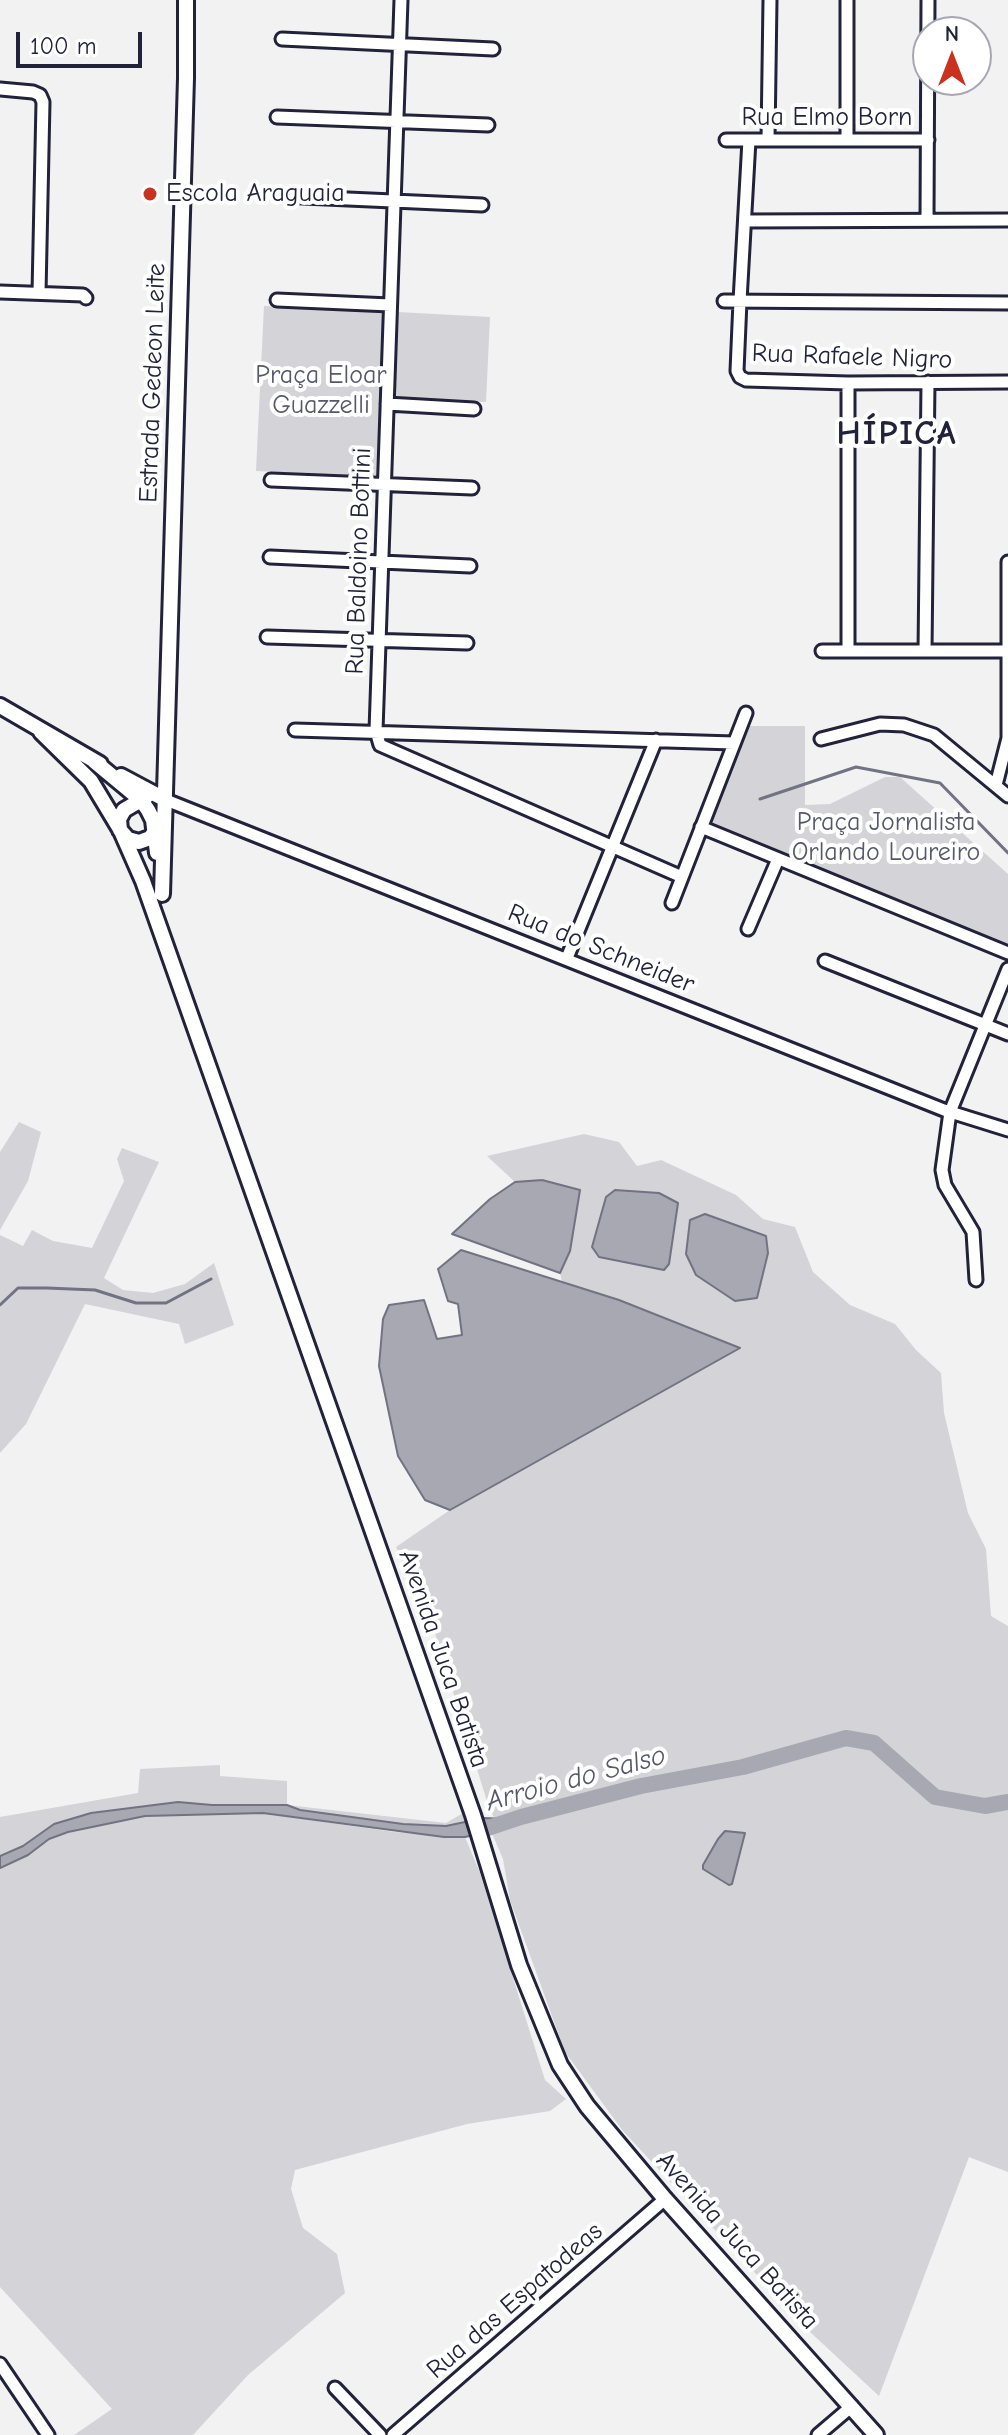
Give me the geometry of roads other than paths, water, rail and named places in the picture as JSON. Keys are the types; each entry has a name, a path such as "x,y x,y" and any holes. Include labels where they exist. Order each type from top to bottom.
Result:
{"main road":[{"name":"Estrada Gedeon Leite","path":"159,800 167,767 186,0"},
{"name":"Avenida Juca Batista","path":"0,706 159,800 165,816 162,894"},
{"name":"Avenida Juca Batista","path":"41,732 91,781 121,831 143,881 473,1815 519,1965 560,2065 587,2106 665,2199 876,2435"},
{"name":"Avenida Juca Batista","path":"159,800 153,820 166,945"},
{"path":"159,800 121,814 121,831 133,841 145,841 165,816"}],"street":[{"name":"Rua Baldoino Bottini","path":"376,731 401,0"},
{"path":"768,140 770,0"},
{"path":"847,0 847,140"},
{"path":"927,220 928,0"},
{"path":"282,39 493,49"},
{"path":"0,89 33,92 40,95 43,102 39,293"},
{"path":"277,117 488,125"},
{"name":"Rua Elmo Born","path":"726,140 928,140"},
{"name":"Rua Rafaele Nigro","path":"749,140 737,371 740,377 746,380 848,383 1008,382"},
{"path":"281,196 482,205"},
{"path":"746,221 1008,220"},
{"path":"0,292 83,295 86,298"},
{"path":"277,300 390,305"},
{"path":"724,301 1008,303"},
{"path":"925,651 928,382"},
{"path":"848,383 848,651"},
{"path":"387,404 474,409"},
{"path":"271,480 384,482 472,488"},
{"path":"270,557 470,566"},
{"path":"996,785 1008,738 1008,562"},
{"path":"267,637 467,643"},
{"path":"822,651 1008,651"},
{"path":"672,903 746,713"},
{"path":"821,739 880,724 904,725 934,735 1008,796"},
{"path":"295,730 734,743"},
{"path":"376,731 380,745 682,877"},
{"path":"567,958 656,740"},
{"name":"Rua do Schneider","path":"159,800 567,958 950,1112 1008,1130"},
{"path":"701,827 1008,953"},
{"path":"748,929 778,859"},
{"path":"825,961 1008,1034"},
{"path":"976,1280 973,1232 945,1185 942,1170 950,1112 1008,969"},
{"name":"Rua das Espatodeas","path":"393,2435 665,2199"},
{"path":"0,2364 45,2434"},
{"path":"335,2388 380,2435"},
{"path":"818,2435 852,2406"}],"waterway":[{"path":"760,799 856,767 940,783 1008,853"},
{"path":"0,1305 18,1288 95,1290 136,1303 166,1303 211,1279"},
{"name":"Arroio do Salso","path":"488,1828 641,1786 743,1767 846,1738 874,1743 935,1797 985,1806 1008,1802"}],"place":[{"name":"Escola Araguaia","path":"150,194"}],"district":[{"name":"HÍPICA","path":"897,434"}],"park label":[{"name":"Praça Eloar Guazzelli","path":"321,391"},
{"name":"Praça Jornalista Orlando Loureiro","path":"886,838"}]}
